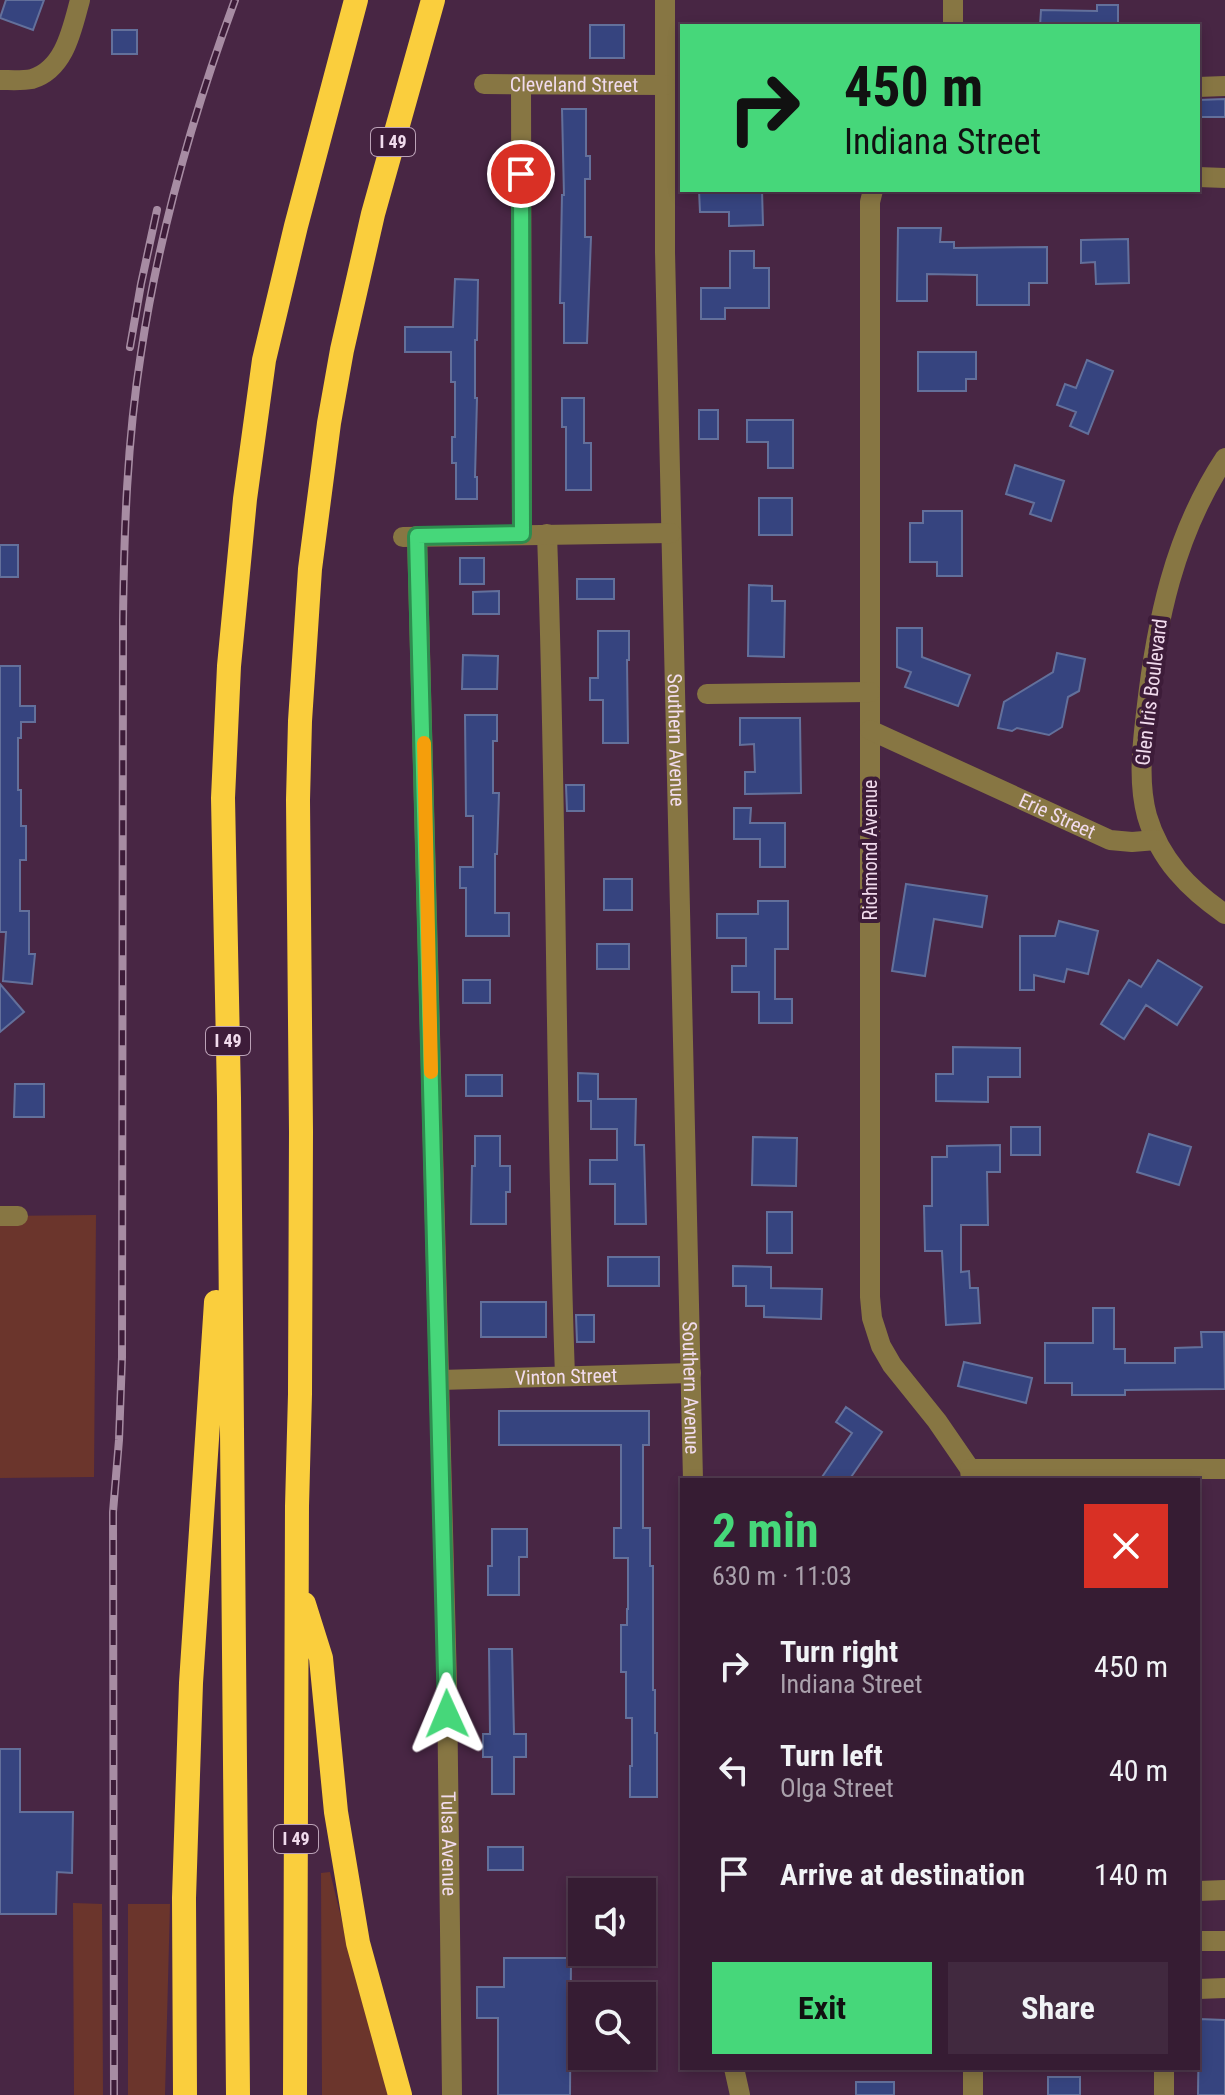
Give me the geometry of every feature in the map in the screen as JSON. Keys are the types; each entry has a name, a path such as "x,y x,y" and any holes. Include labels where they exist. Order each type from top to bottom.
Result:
{"highway":[{"name":"I 49","path":"238,2095 229,1097 223,798 229,666 245,499 264,360 356,0"},
{"name":"I 49","path":"295,2095 301,1163 298,800 310,569 342,350 373,214 433,0"},
{"path":"185,2095 184,1898 191,1683 229,1097"},
{"path":"297,1582 321,1658 336,1812 358,1943 400,2095"}],"street":[{"path":"0,80 27,80 53,66 61,56 80,0"},
{"name":"Southern Avenue","path":"665,0 665,252 693,1478"},
{"path":"953,0 953,24"},
{"name":"Cleveland Street","path":"484,84 665,85"},
{"path":"521,84 522,534 671,533"},
{"path":"1200,87 1225,86"},
{"path":"1200,177 1225,178"},
{"name":"Richmond Avenue","path":"872,192 870,202 870,1297 872,1318 881,1346 892,1365 937,1421 970,1474"},
{"name":"Glen Iris Boulevard","path":"1156,840 1144,803 1141,776 1151,666 1161,609 1190,522 1225,458"},
{"name":"Tulsa Avenue","path":"452,2095 440,1380 410,536 522,534"},
{"path":"547,534 565,1376"},
{"path":"707,694 870,692"},
{"name":"Erie Street","path":"870,730 1110,840 1156,840"},
{"path":"1156,840 1178,875 1201,898 1225,914"},
{"name":"Vinton Street","path":"440,1380 691,1373"},
{"path":"970,1474 1225,1469"},
{"path":"1200,1891 1225,1890"},
{"path":"1200,1941 1225,1941"},
{"path":"1200,1989 1225,1988"},
{"path":"734,2070 740,2095"},
{"path":"973,2070 973,2095"},
{"path":"1164,2070 1164,2095"}],"shaded area":[{"path":"96,1215 94,1477 0,1478 0,1216"},
{"path":"330,1872 389,2095 322,2095 321,1873"},
{"path":"73,1903 102,1904 103,2095 74,2095"},
{"path":"128,1904 170,1904 165,2095 128,2095"}],"building":[{"path":"6,0 44,0 33,30 0,18"},
{"path":"1097,5 1118,5 1118,24 1040,24 1041,10 1097,11"},
{"path":"590,25 624,25 624,58 590,58"},
{"path":"112,30 137,30 137,54 112,54"},
{"path":"1225,99 1225,117 1200,117 1200,100"},
{"path":"562,109 586,109 586,156 590,156 590,179 585,179 585,237 591,237 587,343 564,343 564,303 560,303 564,195"},
{"path":"699,192 762,192 763,225 729,226 729,212 700,212"},
{"path":"898,228 941,228 940,242 954,242 954,248 1047,247 1047,283 1029,283 1029,305 977,305 977,275 927,274 927,301 897,301"},
{"path":"1128,239 1129,283 1096,284 1095,262 1081,263 1081,240"},
{"path":"730,251 754,251 754,268 769,268 769,308 725,308 725,319 701,319 701,288 730,288"},
{"path":"455,279 478,280 475,340 477,499 456,499 456,463 452,463 455,382 451,382 451,352 405,352 405,327 453,327"},
{"path":"918,352 976,352 976,379 966,379 966,391 918,391"},
{"path":"1087,360 1113,371 1088,434 1070,426 1076,412 1057,405 1065,384 1076,388"},
{"path":"562,398 584,398 584,443 591,443 591,490 566,490 566,427 562,427"},
{"path":"699,410 718,410 718,439 699,439"},
{"path":"747,420 793,420 793,468 768,468 768,442 747,442"},
{"path":"1015,465 1064,481 1051,521 1030,514 1034,503 1006,494"},
{"path":"759,498 792,498 792,535 759,535"},
{"path":"923,511 962,511 962,576 937,576 937,562 910,562 910,523 923,523"},
{"path":"0,545 18,545 18,577 0,577"},
{"path":"460,558 484,558 484,584 460,584"},
{"path":"577,579 614,579 614,599 577,599"},
{"path":"749,585 772,586 772,601 785,601 784,657 748,656"},
{"path":"499,591 499,614 473,614 473,592"},
{"path":"897,628 922,628 922,657 970,675 958,706 905,687 911,672 897,667"},
{"path":"598,631 629,631 628,743 603,743 603,700 590,700 590,678 598,678"},
{"path":"1057,653 1085,659 1079,691 1068,697 1062,727 1049,735 1017,728 1012,731 998,728 1004,702 1053,672"},
{"path":"463,655 498,656 497,689 462,689"},
{"path":"0,666 20,666 20,706 35,706 35,722 21,722 21,738 18,738 21,826 26,826 26,860 20,860 20,911 29,911 29,954 35,954 32,984 3,981 6,932 0,932"},
{"path":"465,715 497,715 497,741 493,741 493,793 499,793 495,913 509,913 509,936 466,936 466,888 460,888 460,867 473,867 473,816 466,816"},
{"path":"740,718 800,718 801,793 745,794 745,772 755,772 754,744 740,745"},
{"path":"566,785 584,785 584,811 567,811"},
{"path":"734,808 751,808 750,823 785,823 785,867 760,867 760,839 734,839"},
{"path":"604,879 632,879 632,910 604,910"},
{"path":"906,884 987,896 982,927 934,919 925,976 892,971"},
{"path":"758,901 788,901 788,949 775,949 775,999 792,999 792,1023 759,1023 759,992 732,992 732,966 746,966 746,938 717,938 717,914 758,914"},
{"path":"1059,921 1098,931 1088,974 1067,969 1064,982 1034,975 1034,990 1020,990 1020,936 1055,936"},
{"path":"597,944 629,944 629,969 597,969"},
{"path":"1158,960 1202,987 1177,1025 1146,1005 1124,1039 1101,1024 1129,980 1141,987"},
{"path":"463,980 490,980 490,1003 463,1003"},
{"path":"0,984 24,1012 0,1032"},
{"path":"953,1047 1020,1048 1020,1077 988,1077 988,1102 936,1101 936,1074 953,1074"},
{"path":"578,1073 598,1074 598,1099 636,1099 635,1145 644,1145 646,1224 615,1224 615,1184 590,1184 590,1160 617,1160 617,1129 591,1129 591,1101 578,1101"},
{"path":"466,1075 502,1075 502,1096 466,1096"},
{"path":"15,1084 44,1084 44,1117 14,1117"},
{"path":"1011,1127 1040,1127 1040,1155 1011,1155"},
{"path":"1149,1134 1191,1147 1179,1185 1137,1172"},
{"path":"475,1136 500,1136 500,1166 510,1166 506,1224 471,1224"},
{"path":"753,1137 797,1138 796,1186 752,1185"},
{"path":"1000,1145 1000,1172 987,1172 988,1225 961,1225 961,1272 969,1271 970,1288 978,1288 980,1323 946,1325 942,1251 925,1251 924,1206 932,1206 932,1157 947,1157 947,1146"},
{"path":"767,1212 792,1212 792,1253 767,1253"},
{"path":"608,1257 659,1257 659,1286 608,1286"},
{"path":"733,1266 771,1267 771,1288 822,1289 821,1319 764,1317 764,1306 746,1306 746,1286 733,1286"},
{"path":"481,1302 546,1302 546,1337 481,1337"},
{"path":"1093,1308 1114,1308 1114,1349 1125,1349 1125,1363 1175,1363 1175,1348 1202,1347 1201,1332 1224,1332 1225,1389 1125,1390 1125,1395 1072,1395 1072,1383 1045,1383 1045,1343 1093,1343"},
{"path":"576,1315 594,1315 594,1342 577,1342"},
{"path":"964,1362 1032,1378 1026,1403 958,1386"},
{"path":"846,1407 882,1432 850,1478 821,1478 852,1433 836,1422"},
{"path":"499,1411 649,1411 649,1445 643,1445 643,1528 650,1528 650,1566 653,1566 657,1797 630,1797 632,1718 626,1718 626,1672 621,1672 621,1625 627,1625 628,1609 628,1558 614,1558 614,1528 621,1528 621,1445 499,1445"},
{"path":"492,1529 527,1529 527,1557 519,1557 519,1595 488,1595"},
{"path":"489,1649 512,1649 514,1734 526,1734 526,1757 514,1757 514,1794 492,1794 492,1757 483,1757 483,1734 490,1734"},
{"path":"0,1749 20,1749 20,1812 73,1812 72,1873 57,1872 56,1914 0,1914"},
{"path":"488,1847 523,1847 523,1870 488,1870"},
{"path":"504,1958 568,1958 568,1966 571,1966 571,1982 568,1982 570,2095 498,2095 498,2018 477,2018 477,1987 504,1987"},
{"path":"1200,2019 1225,2020 1225,2095 1198,2095"},
{"path":"1048,2077 1080,2077 1080,2095 1048,2095"},
{"path":"856,2082 894,2082 894,2095 856,2095"}],"railway":[{"path":"114,2095 113,1512 122,1357 123,621 127,487 136,386 157,263 205,86 235,0"},
{"path":"130,347 157,210"}],"slow traffic":[{"path":"424,743 431,1072"}],"route":[{"path":"447,1714 417,536 522,534 521,174"}]}
